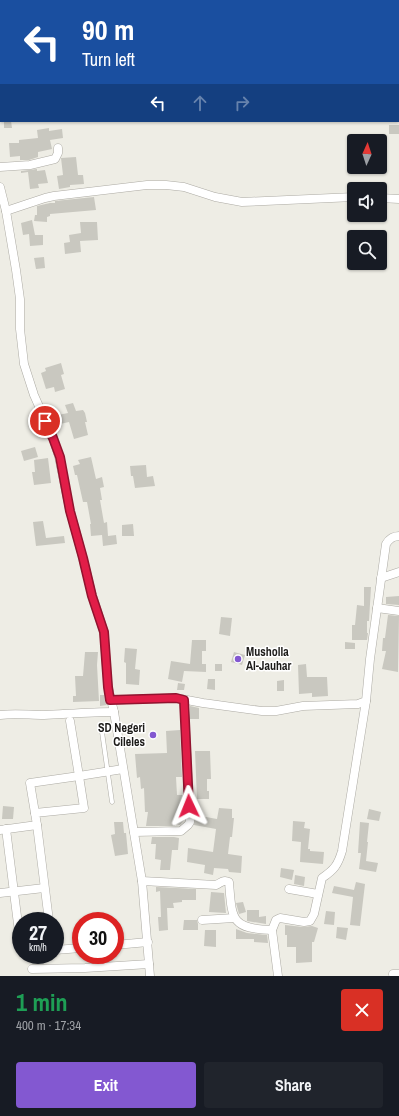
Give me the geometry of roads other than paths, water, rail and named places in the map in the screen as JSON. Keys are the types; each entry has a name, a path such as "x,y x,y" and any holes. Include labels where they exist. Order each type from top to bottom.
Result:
{"street":[{"path":"0,167 30,165 55,159 58,153 58,148"},
{"path":"6,211 54,196 147,185 184,187 215,197 242,202 347,197"},
{"path":"0,187 6,211 20,299 20,329 24,364 34,395 60,457 70,511 92,596 104,632 108,687 114,712 142,881 150,976"},
{"path":"387,198 399,199"},
{"path":"278,976 272,930 276,920 280,918 304,922 310,921 314,914 322,878 333,871 340,860 366,701 370,659 386,544 395,536 399,536"},
{"path":"381,578 399,572"},
{"path":"377,608 399,611"},
{"path":"110,700 176,698 276,711 303,706 358,704 366,701"},
{"path":"134,832 181,831 190,822 184,700"},
{"path":"0,716 10,714 44,715 76,712 114,712"},
{"path":"35,813 84,808 70,721"},
{"path":"48,912 37,825 30,783 123,769"},
{"path":"16,912 3,829 37,825"},
{"path":"142,881 216,885 224,880 227,880 229,882 234,918 237,922 244,926 256,929 272,930"},
{"path":"0,893 44,888"},
{"path":"289,889 318,894"},
{"path":"202,920 234,918"},
{"path":"124,944 148,942"},
{"path":"32,969 149,964"}],"lane":[{"path":"101,725 112,802"}],"place":[{"name":"Musholla Al-Jauhar","path":"238,659"},
{"name":"SD Negeri Cileles","path":"153,735"}]}
